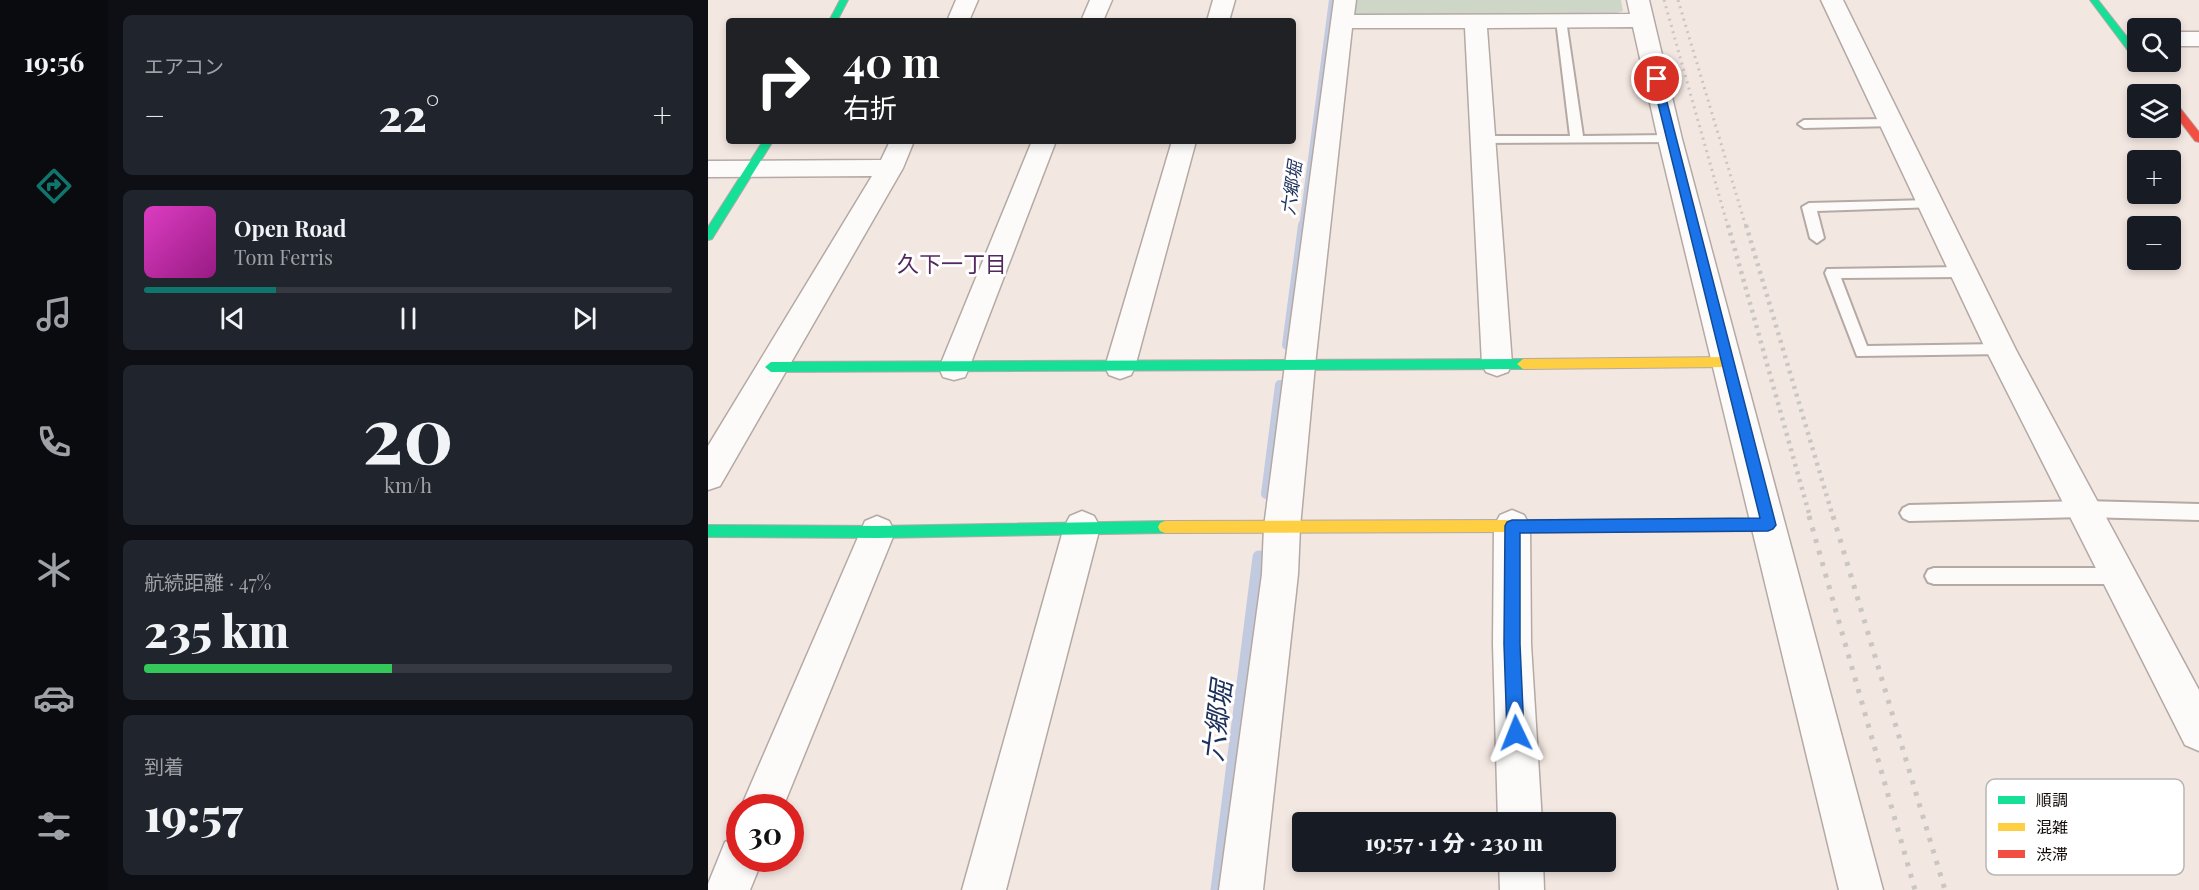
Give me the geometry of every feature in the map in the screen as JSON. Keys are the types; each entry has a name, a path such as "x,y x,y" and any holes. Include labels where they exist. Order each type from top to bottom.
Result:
{"street":[{"path":"834,18 844,0"},
{"path":"959,18 967,0"},
{"path":"1093,18 1101,0"},
{"path":"1219,18 1224,0"},
{"path":"1832,0 2001,350 2199,731"},
{"path":"2094,0 2127,35"},
{"path":"1241,890 1280,574 1282,527 1300,365 1343,11 1476,21 1561,20 1640,10 1670,139 1861,890"},
{"path":"1476,21 1497,364"},
{"path":"2181,39 2199,39"},
{"path":"2181,115 2199,139"},
{"path":"708,236 766,144"},
{"path":"708,476 890,168 901,144"},
{"path":"954,368 1043,144"},
{"path":"1120,367 1183,144"},
{"path":"708,169 890,168"},
{"path":"771,368 1728,362"},
{"path":"708,531 877,532 1082,527 1768,525"},
{"path":"1512,526 1512,644 1520,812"},
{"path":"984,890 1082,527"},
{"path":"767,794 877,532"},
{"path":"728,890 735,872"},
{"path":"1521,872 1522,890"}],"lane":[{"path":"1561,20 1577,140"},
{"path":"1804,124 1891,123"},
{"path":"1483,140 1670,139"},
{"path":"1817,237 1809,207 1930,204"},
{"path":"1962,272 1832,273 1862,352 2001,350"},
{"path":"1909,513 2084,509 2199,512"},
{"path":"1934,576 2118,576"}],"green space":[{"path":"1355,0 1621,0 1623,11 1614,14 1353,15"}],"waterway":[{"name":"六郷堀","path":"1303,227 1333,0"},
{"name":"六郷堀","path":"1287,345 1303,225"},
{"name":"六郷堀","path":"1266,494 1280,385"},
{"name":"六郷堀","path":"1217,890 1259,557"}],"railway":[{"path":"1664,0 1728,227"},
{"path":"1678,0 1746,227"},
{"path":"1728,225 1810,517"},
{"path":"1746,225 1833,517"},
{"path":"1809,516 1915,890"},
{"path":"1833,516 1945,890"}],"traffic: fast":[{"path":"835,18 844,0"},
{"path":"2094,0 2127,44"},
{"path":"708,236 766,144"},
{"path":"771,367 1523,364"},
{"path":"1512,526 1768,525"},
{"path":"708,531 877,532 1165,527"}],"traffic: slow":[{"path":"1523,364 1728,362"},
{"path":"1165,527 1512,526"}],"traffic: jam":[{"path":"2181,115 2199,139"}],"district":[{"name":"久下一丁目","path":"952,263"}],"route":[{"path":"1516,733 1512,644 1512,526 1768,525 1670,139 1657,79"}]}
